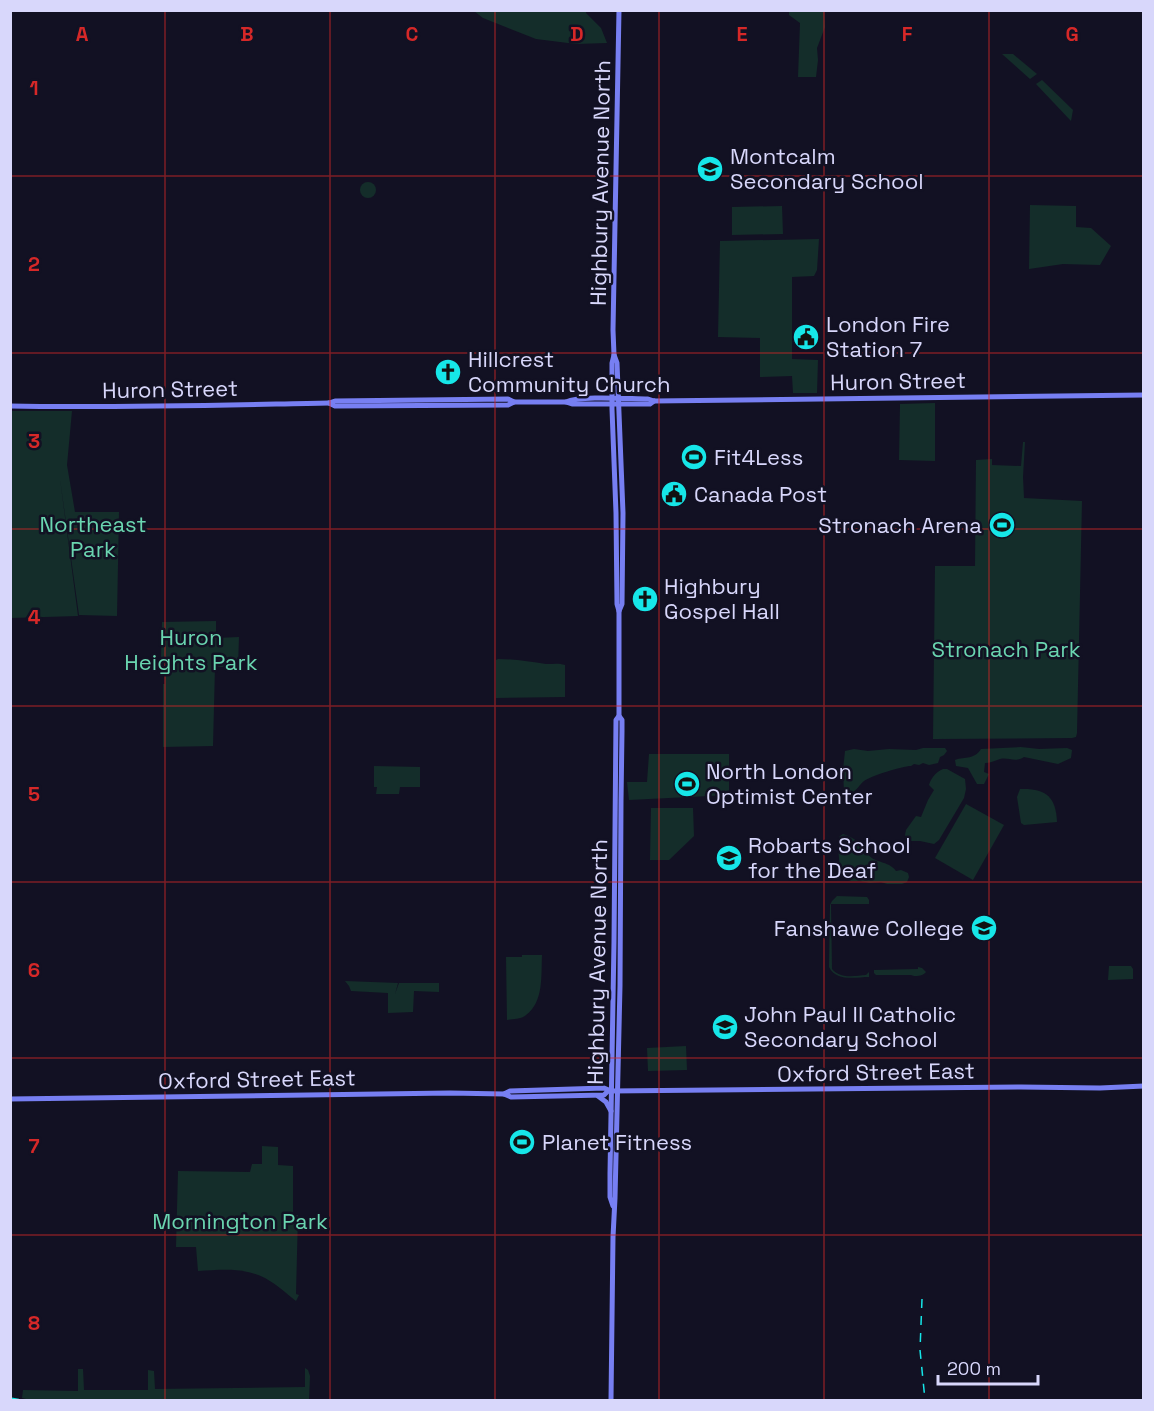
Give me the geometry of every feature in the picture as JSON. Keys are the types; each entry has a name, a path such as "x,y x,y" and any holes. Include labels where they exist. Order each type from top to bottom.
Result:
{"main road":[{"name":"Highbury Avenue North","path":"614,1208 610,1197 611,1111 621,938 622,720 619,716 619,611 622,604 623,513 615,402 616,363 613,330 619,10"},
{"name":"Huron Street","path":"10,406 329,404 335,401 508,399 514,402 566,402 572,399 650,404 654,401 1143,395"},
{"name":"Highbury Avenue North","path":"610,1401 615,1198 612,1073 616,720 619,716"},
{"path":"611,1111 598,1092 612,1073"},
{"name":"Oxford Street East","path":"10,1099 450,1093 504,1094 511,1097 598,1092 604,1095 612,1091 1143,1086"}],"green space":[{"path":"474,11 586,11 601,28 607,43 576,44 536,39 483,18"},
{"path":"789,11 824,11 825,27 817,48 816,77 798,77 800,23 789,15"},
{"path":"1002,54 1013,54 1037,74 1030,79"},
{"path":"1042,80 1073,110 1071,121 1036,84"},
{"path":"365,182 371,182 376,190 374,196 365,198 360,193 360,187"},
{"path":"1030,205 1076,206 1076,227 1091,228 1111,246 1100,265 1063,264 1029,269"},
{"path":"782,206 783,234 732,235 732,207"},
{"path":"819,239 817,270 814,276 792,277 792,359 818,360 817,393 793,393 792,376 760,377 760,338 718,337 720,241"},
{"path":"935,403 935,461 899,460 900,404"},
{"name":"Northeast Park","path":"10,411 72,411 67,465 75,512 119,512 117,616 79,615 60,479 78,616 11,618"},
{"name":"Stronach Park","path":"1023,442 1025,442 1024,498 1082,501 1076,737 933,739 935,566 975,566 976,460 992,459 992,465 1021,466"},
{"name":"Huron Heights Park","path":"216,621 216,638 239,637 238,667 215,667 213,746 163,747 165,659 161,658 162,622"},
{"path":"496,660 565,665 565,697 496,698"},
{"path":"945,748 947,751 940,757 938,763 914,764 887,772 864,781 852,793 844,792 845,751"},
{"path":"1067,748 1072,750 1071,758 1058,764 1024,757 1018,760 1000,759 985,763 984,772 989,774 984,784 977,784 968,768 956,766 955,760 973,756 981,749"},
{"path":"649,754 729,754 729,795 629,800 627,782 647,782"},
{"path":"374,766 420,767 420,787 400,787 399,794 376,794"},
{"path":"943,769 965,779 964,798 939,840 934,844 907,841 906,830 916,816 921,817 934,790 929,785 932,778"},
{"path":"1020,789 1036,790 1048,795 1054,806 1057,822 1024,825 1021,823 1017,797"},
{"path":"966,804 1004,825 973,880 935,858"},
{"path":"651,808 693,808 694,836 669,860 650,860"},
{"path":"843,834 867,846 867,853 873,859 889,865 896,871 901,870 908,873 907,882 902,884 870,883 843,878 840,871 838,846 839,837"},
{"path":"837,896 867,897 869,904 831,904 832,969 848,976 866,975 869,972 869,977 841,977 832,972 829,967 830,905"},
{"path":"522,955 542,955 539,996 532,1010 526,1015 507,1020 506,957 522,957"},
{"path":"1109,966 1131,966 1133,979 1108,980"},
{"path":"918,967 926,972 916,976 876,975 874,973 874,970 918,969"},
{"path":"345,981 398,983 395,994 399,983 439,983 439,992 414,991 413,1012 388,1013 388,993 351,991"},
{"path":"686,1046 687,1070 648,1071 647,1048"},
{"name":"Mornington Park","path":"262,1146 278,1147 278,1165 293,1166 293,1215 298,1215 296,1294 299,1295 296,1301 257,1274 232,1270 198,1271 196,1247 176,1247 178,1171 250,1172 252,1164 262,1164"},
{"path":"305,1368 310,1376 309,1400 30,1400 22,1398 23,1390 78,1391 78,1369 83,1369 84,1390 148,1390 148,1370 154,1371 155,1389 305,1387"}],"railway":[{"path":"922,1299 920,1350 925,1400"},
{"path":"10,1398 22,1400"}],"place":[{"name":"Montcalm Secondary School","path":"710,169"},
{"name":"London Fire Station 7","path":"806,337"},
{"name":"Hillcrest Community Church","path":"448,372"},
{"name":"Fit4Less","path":"694,457"},
{"name":"Canada Post","path":"674,494"},
{"name":"Stronach Arena","path":"1002,525"},
{"name":"Highbury Gospel Hall","path":"645,599"},
{"name":"North London Optimist Center","path":"687,784"},
{"name":"Robarts School for the Deaf","path":"729,858"},
{"name":"Fanshawe College","path":"984,928"},
{"name":"John Paul II Catholic Secondary School","path":"725,1027"},
{"name":"Planet Fitness","path":"522,1142"}]}
